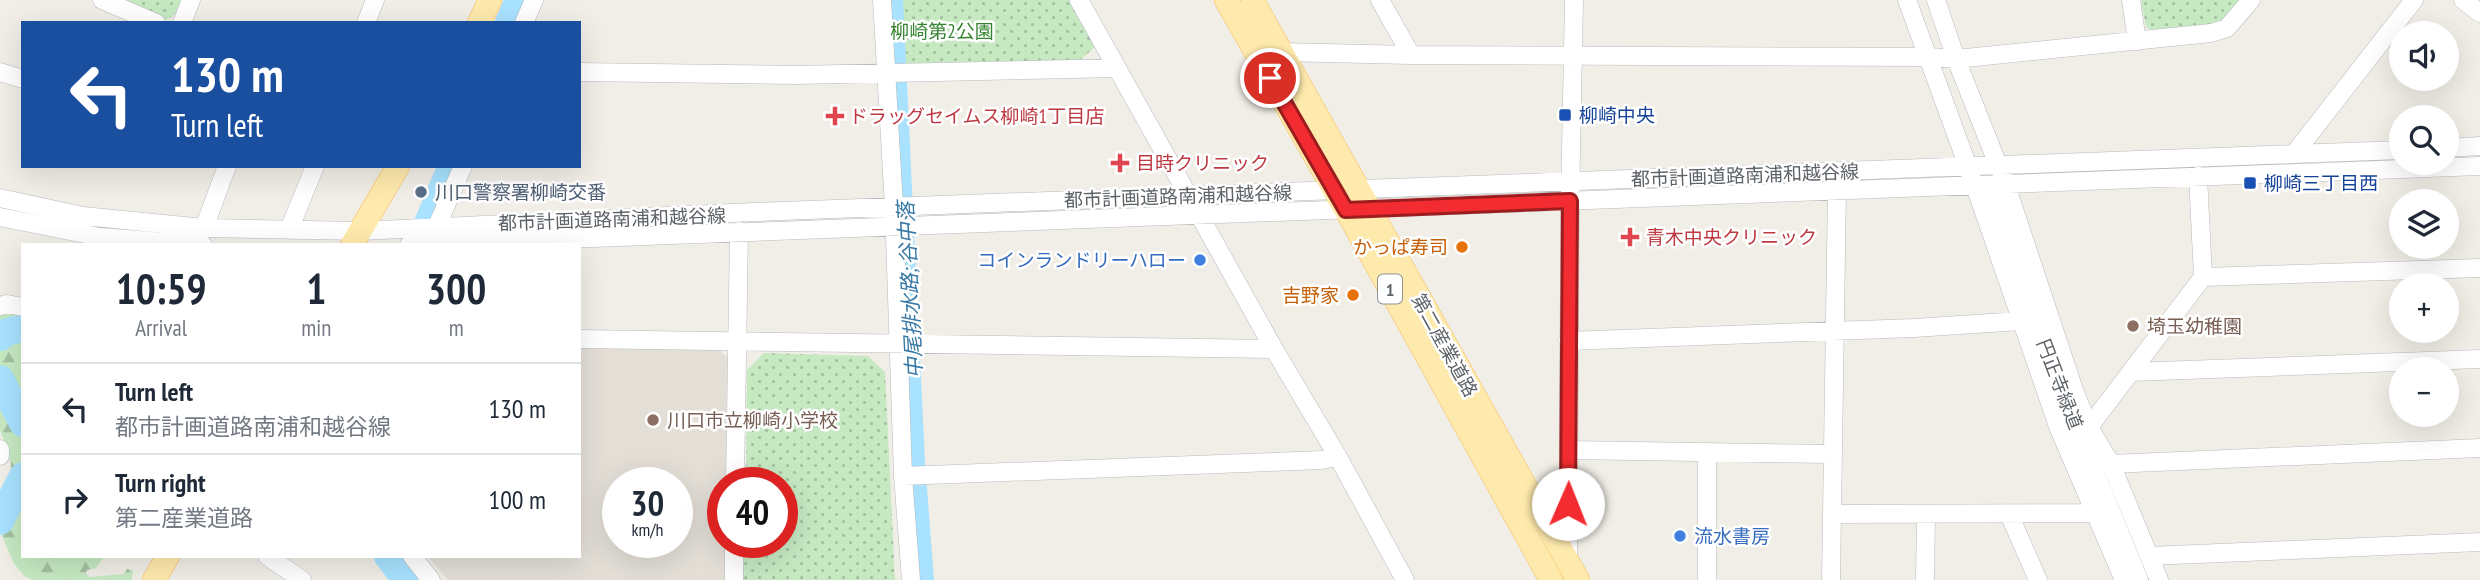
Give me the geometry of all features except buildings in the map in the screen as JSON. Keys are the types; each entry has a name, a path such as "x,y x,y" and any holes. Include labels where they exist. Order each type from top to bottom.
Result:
{"main road":[{"path":"480,21 491,0"},
{"name":"第二産業道路","path":"1226,0 1551,580"},
{"name":"第二産業道路","path":"1252,0 1571,574"},
{"path":"356,238 397,168"},
{"path":"154,580 167,558"}],"street":[{"path":"102,0 134,18"},
{"path":"183,21 191,0"},
{"path":"367,21 375,0"},
{"path":"525,21 534,0"},
{"path":"882,0 897,74 908,343 903,476 911,580"},
{"path":"1079,0 1405,580"},
{"path":"1380,0 1411,55"},
{"path":"1571,574 1568,341 1574,0"},
{"path":"1907,0 1968,167 1990,186 2075,393 2110,464 2159,580"},
{"path":"1936,0 1998,166 1990,186 2021,321 2059,429 2124,580"},
{"path":"2131,0 2137,41"},
{"path":"1280,52 1956,59 2211,33 2227,28 2251,0"},
{"path":"2463,0 2480,13"},
{"path":"2294,154 2411,1"},
{"path":"581,72 796,75 1117,68"},
{"path":"0,72 21,78"},
{"path":"2459,147 2480,146"},
{"name":"都市計画道路南浦和越谷線","path":"0,217 100,237 204,236 289,230 356,238 438,226 903,215 1198,214 1571,183 2389,150"},
{"name":"都市計画道路南浦和越谷線","path":"1364,200 1570,201 2480,166"},
{"path":"204,236 227,168"},
{"path":"289,230 314,168"},
{"path":"438,226 462,168"},
{"path":"2090,427 2203,277 2198,176"},
{"name":"円正寺緑道","path":"1990,186 2057,380 2139,580"},
{"path":"1831,580 1837,189"},
{"name":"都市計画道路南浦和越谷線","path":"454,243 739,231 903,215 1187,195 1340,201"},
{"name":"都市計画道路南浦和越谷線","path":"0,198 83,216 204,236"},
{"path":"735,467 739,231"},
{"path":"2203,277 2480,268"},
{"path":"0,306 7,304 21,307"},
{"path":"1568,341 1914,328 2021,321"},
{"path":"581,339 1274,349"},
{"path":"2131,372 2480,359"},
{"path":"2110,464 2480,448"},
{"path":"0,449 0,456"},
{"path":"1569,450 1833,454"},
{"path":"1707,452 1707,580"},
{"path":"903,476 1322,460 1338,457"},
{"path":"1832,514 2095,513"},
{"path":"2009,514 2038,580"},
{"path":"1925,580 1926,515"},
{"path":"2149,556 2480,542"},
{"path":"270,558 302,580"},
{"path":"414,558 431,580"},
{"path":"734,558 734,580"}],"shaded area":[{"name":"川口市立柳崎小学校","path":"581,347 717,348 727,357 726,467 707,467 707,558 726,558 726,580 448,580 429,558 581,558"}],"green space":[{"path":"123,0 181,0 176,14 166,20"},
{"name":"柳崎第2公園","path":"902,0 1069,0 1095,47 1079,61 906,64"},
{"path":"2141,0 2241,0 2222,23 2151,30 2146,27"},
{"path":"11,312 21,315 21,558 103,558 96,568 87,570 86,573 90,577 124,574 127,569 133,570 132,580 33,580 24,576 13,562 0,531 0,499 5,494 10,478 11,462 0,430 0,313"},
{"path":"764,353 868,356 885,372 895,579 900,580 739,580 739,558 798,558 798,467 746,467 747,370"}],"waterway":[{"path":"510,21 519,0"},
{"name":"中尾排水路; 谷中落","path":"895,0 917,462 926,580"},
{"path":"420,243 451,168"},
{"path":"0,337 21,328"},
{"path":"0,379 21,419"},
{"path":"0,521 21,480"},
{"path":"390,558 406,580"}],"place":[{"name":"柳崎中央","path":"1565,115"},
{"name":"ドラッグセイムス柳崎1丁目店","path":"835,116"},
{"name":"目時クリニック","path":"1120,163"},
{"name":"柳崎三丁目西","path":"2250,183"},
{"name":"川口警察署柳崎交番","path":"421,192"},
{"name":"青木中央クリニック","path":"1630,237"},
{"name":"かっぱ寿司","path":"1462,247"},
{"name":"コインランドリーハロー","path":"1200,260"},
{"name":"吉野家","path":"1353,295"},
{"name":"埼玉幼稚園","path":"2133,326"},
{"name":"川口市立柳崎小学校","path":"653,420"},
{"name":"流水書房","path":"1680,536"}],"route":[{"path":"1270,78 1346,210 1570,201 1568,504"}]}
